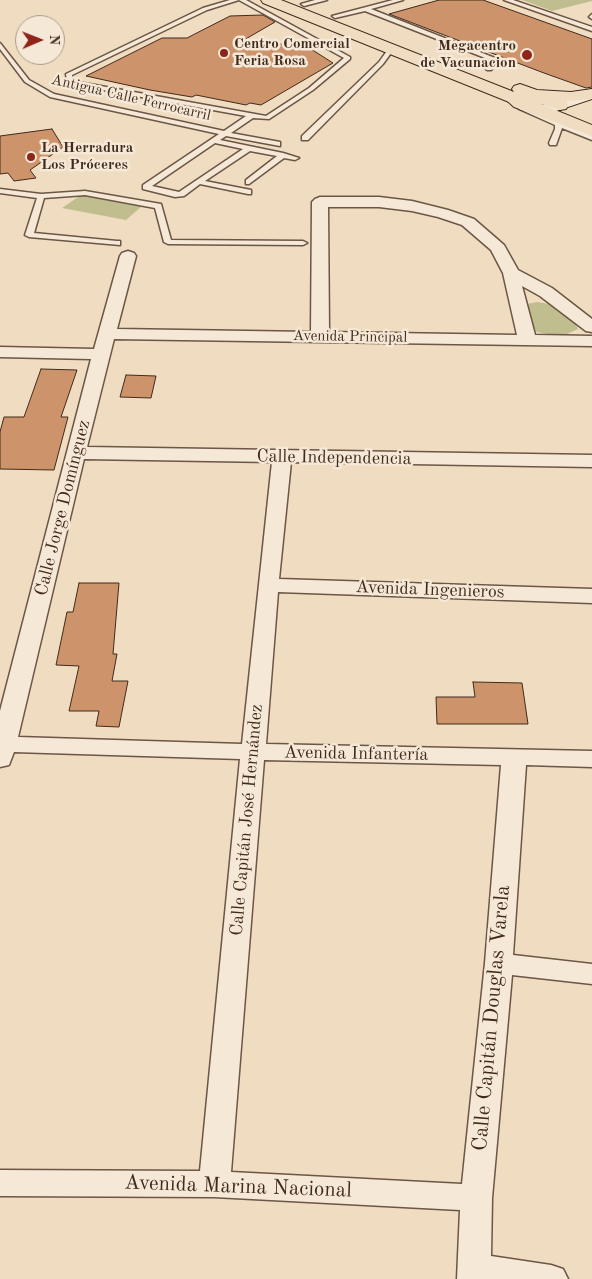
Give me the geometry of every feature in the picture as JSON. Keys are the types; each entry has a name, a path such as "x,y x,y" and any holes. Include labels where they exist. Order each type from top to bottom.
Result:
{"main road":[{"path":"268,0 390,49 560,112 592,94"},
{"path":"300,2 560,112"},
{"path":"560,112 564,97 592,94"}],"street":[{"path":"320,337 320,202 387,203 412,206 468,222 498,248 512,272 528,340"},
{"name":"Calle Jorge Domínguez","path":"1,750 107,334 123,250"},
{"path":"512,272 546,292 592,327"},
{"name":"Avenida Principal","path":"107,334 592,341"},
{"path":"0,352 102,354"},
{"name":"Calle Independencia","path":"76,452 592,461"},
{"name":"Calle Capitán José Hernández","path":"214,1184 268,585 282,457"},
{"name":"Avenida Ingenieros","path":"268,585 592,596"},
{"name":"Avenida Infantería","path":"1,750 254,752 592,759"},
{"name":"Calle Capitán Douglas Varela","path":"474,1273 476,1198 499,963 514,757"},
{"path":"499,963 592,974"},
{"name":"Avenida Marina Nacional","path":"0,1183 214,1184 476,1198"},
{"path":"474,1273 551,1279"}],"lane":[{"path":"236,0 205,8 69,74 70,82 267,118 311,89 348,58 242,0"},
{"path":"300,2 324,0"},
{"path":"335,16 400,0"},
{"path":"507,0 592,30"},
{"path":"366,9 497,60 489,69"},
{"name":"Antigua Calle Ferrocarril","path":"0,46 27,81 52,96 143,118 277,144"},
{"path":"305,138 382,63 390,49"},
{"path":"560,112 592,138"},
{"path":"553,143 559,129 560,112"},
{"path":"249,148 179,195 146,187 252,115"},
{"path":"214,142 295,158"},
{"path":"249,182 283,155"},
{"path":"199,182 248,192"},
{"path":"0,191 41,196 85,193 158,206 168,242 303,243"},
{"path":"41,196 29,235 123,250"}],"shaded area":[{"path":"522,0 592,0 592,1 552,11"},
{"path":"81,195 141,207 126,220 62,208"},
{"path":"537,302 556,305 571,315 578,329 567,334 537,332 531,328 525,307 527,304"}],"building":[{"name":"Megacentro de Vacunacion","path":"439,0 483,0 592,39 592,87 586,88 544,73 389,14"},
{"name":"Centro Comercial Feria Rosa","path":"263,15 275,22 237,44 303,44 333,63 261,105 250,103 246,105 196,95 192,97 86,76 162,38 187,38 230,16"},
{"name":"La Herradura Los Próceres","path":"52,129 63,147 30,170 36,178 14,181 8,173 0,174 0,136"},
{"path":"41,369 77,370 61,417 68,417 54,470 0,469 0,432 4,417 24,417"},
{"path":"126,375 156,376 151,398 120,397"},
{"path":"79,583 119,583 113,654 117,654 112,681 128,681 119,727 96,726 99,711 69,711 79,666 56,665 67,612 73,612"},
{"path":"473,682 522,683 528,724 437,724 436,697 475,697"}],"place":[{"name":"Centro Comercial Feria Rosa","path":"224,53"},
{"name":"Megacentro de Vacunacion","path":"527,55"},
{"name":"La Herradura Los Próceres","path":"31,157"}]}
